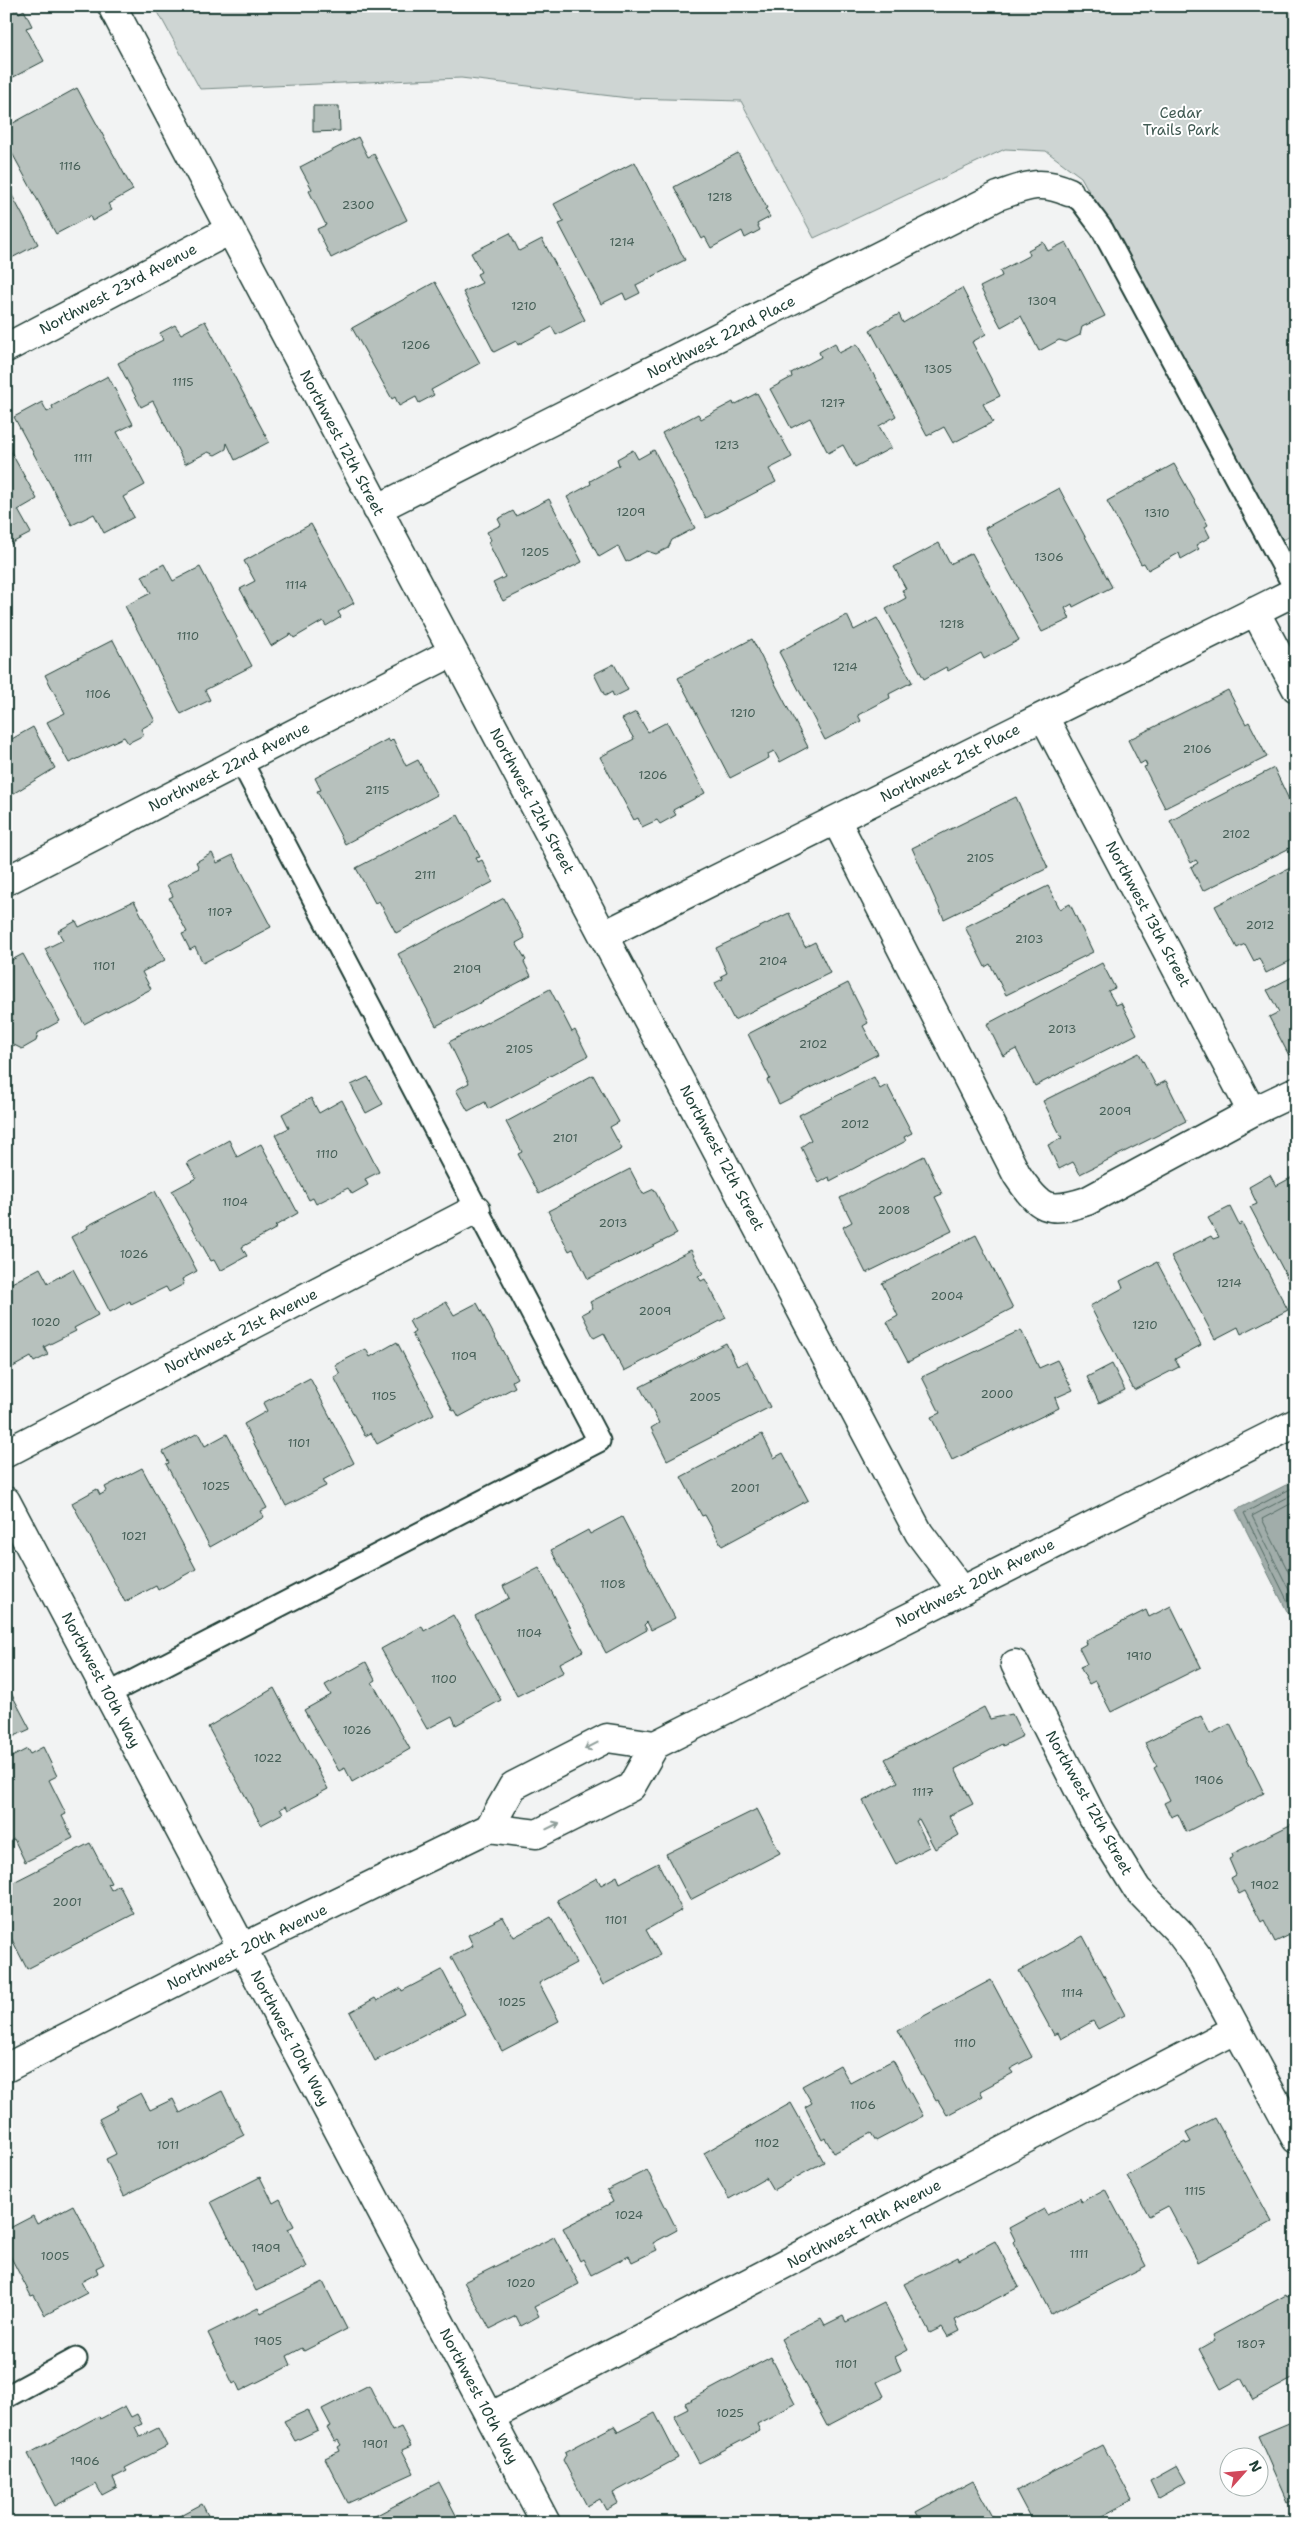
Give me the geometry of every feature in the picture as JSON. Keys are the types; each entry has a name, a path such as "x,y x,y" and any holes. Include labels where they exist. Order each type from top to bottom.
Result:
{"street":[{"name":"Northwest 12th Street","path":"112,6 919,1533 961,1589"},
{"name":"Northwest 22nd Place","path":"377,509 998,196 1026,186 1051,184 1069,192"},
{"name":"Northwest 23rd Avenue","path":"6,348 230,230"},
{"name":"Northwest 21st Place","path":"604,935 1296,590"},
{"path":"1255,611 1296,688"},
{"name":"Northwest 22nd Avenue","path":"6,881 453,652"},
{"name":"Northwest 13th Street","path":"1044,717 1252,1112"},
{"path":"836,820 1017,1175 1031,1196 1046,1208 1068,1207 1087,1202 1252,1112 1296,1091"},
{"name":"Northwest 21st Avenue","path":"6,1453 476,1209"},
{"name":"Northwest 20th Avenue","path":"655,1745 961,1589 1296,1423"},
{"name":"Northwest 10th Way","path":"6,1500 546,2523"},
{"name":"Northwest 12th Street","path":"1015,1664 1093,1818 1137,1889 1179,1932 1197,1956 1296,2139"},
{"path":"607,1738 655,1745 631,1787 536,1834 489,1828 513,1786 598,1742 607,1738"},
{"name":"Northwest 20th Avenue","path":"6,2068 242,1948 489,1828"},
{"name":"Northwest 19th Avenue","path":"490,2417 1237,2029"}],"lane":[{"path":"1069,192 1081,201 1102,229 1296,590"},
{"path":"108,1694 599,1441 240,761"},
{"path":"6,2397 76,2360"}],"green space":[{"name":"Cedar Trails Park","path":"169,6 1296,6 1296,533 1283,540 1081,177 1046,151 1005,149 814,238 741,101 628,98 461,78 200,89 158,12"}],"water":[{"path":"1296,1480 1296,1629 1236,1510"}],"building":[{"path":"6,6 16,6 19,13 24,10 32,26 26,28 44,61 6,81"},
{"path":"77,88 133,190 108,204 112,210 92,221 90,216 56,234 6,142 6,127"},
{"path":"313,106 339,106 340,131 313,132"},
{"path":"358,137 368,157 374,154 407,220 331,258 317,229 326,225 309,191 312,189 300,167"},
{"path":"738,153 770,217 757,224 760,230 745,238 742,231 711,248 705,237 702,239 674,187"},
{"path":"635,162 685,260 636,285 640,293 626,300 623,293 601,304 559,224 564,222 554,204"},
{"path":"6,184 38,244 6,261"},
{"path":"510,233 519,251 542,239 585,320 556,335 552,327 518,345 516,341 494,352 463,292 482,283 477,274 481,272 471,253"},
{"path":"1043,242 1048,251 1066,242 1105,316 1082,327 1080,335 1066,342 1059,340 1039,351 1021,316 1001,327 980,287 1002,276 1000,271 1030,255 1028,250"},
{"path":"435,282 480,363 431,390 434,395 419,403 416,397 399,406 395,397 392,399 352,328"},
{"path":"962,288 986,334 972,342 1000,396 983,404 993,422 953,443 944,427 927,436 870,330 899,314 903,323"},
{"path":"205,321 269,442 235,460 227,443 226,449 215,455 208,452 185,464 153,401 141,407 118,363 163,340 160,333 175,325 181,334"},
{"path":"835,343 839,353 857,344 896,416 879,426 891,448 855,467 843,445 828,453 810,418 791,428 770,389 792,377 791,373 821,357 819,352"},
{"path":"108,376 133,424 117,432 145,485 123,497 134,517 104,533 94,514 72,525 14,417 42,402 47,412 53,409 52,406"},
{"path":"757,393 792,457 769,469 776,482 706,518 662,433 698,414 701,419 733,402 734,405"},
{"path":"6,443 37,499 18,510 31,533 6,546"},
{"path":"633,450 638,459 654,450 695,528 672,540 668,548 656,554 647,551 626,562 618,546 599,557 567,497 591,484 590,481 619,465 617,459"},
{"path":"1174,464 1208,525 1205,527 1210,537 1196,545 1199,549 1181,559 1179,553 1148,570 1144,563 1141,564 1107,501"},
{"path":"1059,488 1112,587 1073,607 1072,604 1065,608 1070,619 1042,632 985,528"},
{"path":"549,499 582,562 503,601 493,583 505,577 488,542 491,540 487,532 501,525 498,519 513,511 516,516"},
{"path":"311,524 354,603 338,612 341,617 326,626 323,621 294,638 291,634 271,646 240,589 255,581 244,561"},
{"path":"939,543 950,564 972,553 1019,640 984,659 981,653 948,671 946,667 924,679 886,609 906,598 902,590 906,589 894,567"},
{"path":"164,564 173,581 200,567 252,666 205,690 210,700 181,714 125,606 151,593 142,576"},
{"path":"847,615 854,630 877,618 912,682 889,694 890,698 858,715 861,721 825,740 779,652"},
{"path":"752,639 808,747 780,762 774,751 768,754 769,758 730,778 678,678"},
{"path":"113,640 155,721 141,729 144,735 128,743 124,737 69,763 47,722 65,713 45,675"},
{"path":"614,664 628,690 614,697 612,692 605,696 594,674"},
{"path":"1228,690 1246,724 1249,722 1267,757 1165,808 1144,767 1147,766 1145,761 1140,764 1128,740"},
{"path":"636,712 648,732 667,722 705,793 673,810 676,815 660,824 657,820 642,827 638,818 634,820 600,757 634,739 622,719"},
{"path":"33,727 55,768 6,798 6,732 10,740"},
{"path":"388,739 390,742 393,739 406,766 418,760 437,795 345,844 317,791 321,790 315,778"},
{"path":"1274,768 1294,810 1290,812 1296,824 1296,845 1203,891 1191,867 1198,863 1196,860 1191,863 1170,821"},
{"path":"1016,797 1048,868 944,919 912,848"},
{"path":"458,815 480,857 476,858 478,862 482,860 493,882 396,933 379,901 375,903 356,868"},
{"path":"212,853 217,863 233,855 271,927 203,963 195,947 190,950 182,934 187,932 169,898 173,896 167,885 199,868 196,862"},
{"path":"1296,865 1296,958 1266,973 1259,958 1254,961 1245,944 1237,948 1215,906"},
{"path":"1048,886 1060,909 1070,904 1093,952 1006,995 990,964 985,967 965,927"},
{"path":"504,898 525,938 516,943 526,960 524,962 531,976 436,1026 398,954"},
{"path":"134,901 165,960 142,972 151,989 84,1024 45,949 63,940 58,931 76,921 79,927"},
{"path":"789,913 805,947 815,942 830,973 734,1020 715,983 723,979 721,976 727,973 716,948"},
{"path":"23,954 60,1021 38,1033 36,1041 22,1049 14,1045 6,1049 6,963"},
{"path":"1102,963 1115,988 1108,991 1116,1005 1121,1003 1137,1034 1035,1086 1016,1049 1003,1056 987,1024"},
{"path":"1296,975 1296,1064 1294,1065 1269,1017 1279,1012 1267,990"},
{"path":"848,983 868,1023 863,1026 878,1054 779,1104 767,1080 770,1079 748,1034"},
{"path":"550,989 572,1032 575,1030 588,1056 488,1109 485,1102 468,1111 456,1090 469,1083 449,1042"},
{"path":"1139,1053 1156,1086 1166,1081 1186,1121 1080,1174 1073,1162 1059,1169 1048,1145 1062,1138 1043,1101"},
{"path":"593,1075 619,1122 610,1127 622,1149 539,1194 518,1154 522,1152 506,1122"},
{"path":"368,1077 383,1104 366,1113 351,1085"},
{"path":"874,1077 880,1089 887,1085 912,1133 904,1137 906,1141 830,1181 829,1177 819,1183 801,1147 811,1140 799,1115"},
{"path":"311,1098 319,1113 342,1100 379,1172 365,1179 368,1185 352,1194 348,1188 316,1204 313,1198 309,1200 275,1135 289,1128 282,1114"},
{"path":"229,1140 237,1157 261,1144 298,1213 275,1226 277,1228 242,1247 247,1256 220,1271 214,1260 211,1261 172,1191 196,1178 187,1163"},
{"path":"924,1156 942,1194 935,1197 952,1231 866,1273 843,1227 852,1222 840,1198"},
{"path":"630,1169 643,1194 654,1189 677,1234 588,1279 573,1249 569,1251 548,1211"},
{"path":"1270,1175 1276,1186 1296,1175 1296,1294 1250,1207 1257,1204 1249,1187"},
{"path":"155,1191 197,1271 182,1279 184,1284 169,1292 166,1287 131,1304 130,1301 110,1312 71,1237 88,1228 87,1226"},
{"path":"1230,1207 1239,1225 1242,1223 1288,1310 1241,1334 1238,1327 1215,1339 1171,1256 1211,1236 1213,1239 1219,1237 1208,1218"},
{"path":"976,1235 1013,1308 908,1362 887,1322 898,1316 882,1283"},
{"path":"691,1250 703,1274 698,1276 701,1281 705,1279 726,1318 624,1371 604,1333 594,1338 582,1314 593,1308 590,1302"},
{"path":"1157,1262 1201,1345 1175,1359 1179,1367 1134,1390 1090,1306 1123,1288 1120,1281"},
{"path":"40,1268 48,1283 73,1269 98,1315 74,1328 76,1331 44,1347 48,1355 34,1362 31,1357 13,1367 8,1359 6,1360 6,1286"},
{"path":"446,1302 454,1315 477,1303 517,1378 512,1381 515,1387 459,1417 455,1410 453,1411 412,1334 415,1332 409,1321"},
{"path":"1021,1330 1039,1368 1057,1360 1073,1390 1055,1398 1059,1408 952,1460 931,1417 940,1413 922,1377"},
{"path":"397,1342 434,1414 377,1444 371,1433 365,1436 334,1377 340,1374 335,1365 366,1349 370,1357"},
{"path":"726,1343 737,1366 747,1361 770,1407 667,1460 651,1428 659,1423 640,1387"},
{"path":"1112,1364 1125,1390 1099,1403 1087,1377"},
{"path":"310,1378 354,1463 323,1480 326,1486 286,1506 244,1424 267,1411 263,1403"},
{"path":"198,1433 205,1446 227,1434 267,1508 261,1511 264,1517 210,1547 166,1464 169,1463 163,1452"},
{"path":"762,1434 774,1458 783,1453 808,1500 722,1546 705,1515 702,1516 681,1477"},
{"path":"142,1468 196,1569 158,1590 156,1586 125,1602 72,1503 97,1489 100,1495 107,1491 105,1487"},
{"path":"622,1517 675,1618 651,1630 647,1622 644,1625 647,1630 606,1653 551,1550 588,1530 590,1534"},
{"path":"539,1568 583,1651 560,1663 564,1672 517,1696 475,1616 509,1598 503,1586"},
{"path":"1171,1606 1201,1667 1111,1712 1095,1681 1089,1684 1080,1667 1087,1664 1079,1648 1086,1644 1085,1641 1146,1610 1149,1617"},
{"path":"453,1615 501,1700 456,1725 452,1716 427,1729 381,1649 422,1626 424,1631"},
{"path":"366,1662 375,1680 372,1682 410,1749 352,1782 345,1768 339,1771 304,1710 331,1695 325,1685"},
{"path":"274,1688 328,1789 288,1810 286,1806 280,1809 283,1813 261,1825 208,1727"},
{"path":"10,1691 30,1729 6,1740 6,1693"},
{"path":"984,1707 990,1719 1012,1714 1023,1736 1003,1746 1002,1744 955,1769 973,1804 949,1816 959,1835 935,1849 919,1819 916,1821 929,1847 896,1864 863,1801 898,1782 885,1759"},
{"path":"1201,1716 1210,1734 1230,1724 1264,1793 1186,1832 1178,1814 1171,1817 1164,1803 1170,1800 1154,1768 1157,1766 1145,1743"},
{"path":"43,1747 57,1776 49,1780 66,1814 62,1816 73,1838 25,1862 14,1839 6,1843 6,1760 27,1749 30,1754"},
{"path":"757,1809 780,1853 690,1900 666,1854"},
{"path":"1296,1822 1296,1932 1275,1942 1264,1920 1261,1922 1245,1891 1239,1894 1231,1878 1236,1875 1229,1859 1233,1857 1232,1854"},
{"path":"90,1843 111,1883 108,1884 111,1890 119,1885 134,1914 27,1969 6,1928 6,1886"},
{"path":"658,1863 682,1910 646,1930 660,1955 603,1985 557,1900 597,1878 601,1885 617,1876 620,1883"},
{"path":"503,1917 514,1937 551,1917 576,1963 539,1983 559,2021 502,2051 451,1957 473,1946 468,1935"},
{"path":"1083,1936 1125,2015 1098,2029 1093,2021 1061,2039 1058,2033 1054,2035 1019,1971"},
{"path":"442,1970 465,2014 375,2061 350,2012 375,1998 377,2001 401,1988 402,1991"},
{"path":"991,1980 1032,2057 1010,2069 1013,2073 980,2091 983,2096 947,2115 938,2100 936,2101 898,2030"},
{"path":"893,2060 923,2116 876,2141 871,2133 834,2153 825,2138 822,2140 805,2107 812,2103 802,2086 840,2065 850,2083"},
{"path":"222,2091 244,2135 124,2196 106,2159 116,2154 99,2119 118,2109 116,2106 141,2093 150,2110 173,2099 180,2113"},
{"path":"791,2103 824,2162 773,2190 766,2178 729,2199 704,2153"},
{"path":"1215,2118 1272,2222 1198,2262 1168,2206 1149,2216 1127,2176 1185,2142 1186,2144 1191,2142 1186,2133"},
{"path":"647,2170 677,2230 653,2243 657,2250 632,2262 629,2256 591,2275 583,2259 580,2261 563,2228 613,2202 607,2190"},
{"path":"260,2177 273,2203 280,2199 294,2226 288,2229 307,2267 256,2291 211,2202"},
{"path":"1105,2189 1146,2266 1051,2314 1013,2242 1015,2240 1009,2228 1044,2209 1047,2215 1080,2198 1081,2202"},
{"path":"73,2205 104,2264 96,2268 98,2273 81,2282 87,2293 45,2315 34,2295 31,2296 6,2248 6,2230 33,2216 37,2224"},
{"path":"554,2237 579,2284 534,2307 539,2316 521,2326 516,2316 490,2329 464,2282"},
{"path":"995,2241 1019,2287 955,2320 960,2331 948,2337 942,2327 930,2333 904,2284 958,2257 959,2260"},
{"path":"323,2282 347,2329 304,2351 302,2348 287,2356 291,2365 240,2391 236,2382 233,2384 208,2333 258,2308 261,2313"},
{"path":"1294,2293 1296,2377 1253,2400 1241,2378 1221,2389 1199,2349 1215,2340 1213,2335 1286,2295 1287,2297"},
{"path":"884,2303 908,2350 895,2357 901,2370 877,2382 884,2396 827,2426 781,2339 821,2318 825,2325 843,2316 846,2322"},
{"path":"771,2357 795,2404 757,2424 760,2431 699,2463 674,2416 688,2409 685,2403"},
{"path":"369,2385 392,2431 401,2427 411,2446 402,2450 414,2473 348,2503 325,2458 340,2451 338,2447 341,2445 338,2440 335,2442 327,2428 331,2426 322,2409"},
{"path":"125,2406 131,2417 137,2414 142,2424 135,2427 140,2437 158,2428 167,2446 125,2468 127,2471 113,2478 117,2487 102,2495 96,2484 55,2506 28,2454 99,2416 100,2419"},
{"path":"308,2410 318,2430 295,2441 284,2421"},
{"path":"655,2413 678,2458 613,2493 618,2503 606,2510 600,2499 587,2506 563,2460 566,2455 565,2452 614,2426 618,2432"},
{"path":"1296,2420 1296,2498 1287,2502 1270,2463 1270,2446 1262,2446 1258,2436"},
{"path":"1103,2445 1132,2500 1089,2523 1081,2523 1079,2519 1072,2523 1033,2523 1016,2491"},
{"path":"1177,2466 1186,2482 1158,2498 1150,2481"},
{"path":"973,2481 996,2523 922,2523 916,2512"},
{"path":"439,2482 460,2523 362,2523"},
{"path":"202,2504 212,2523 166,2523"}]}
